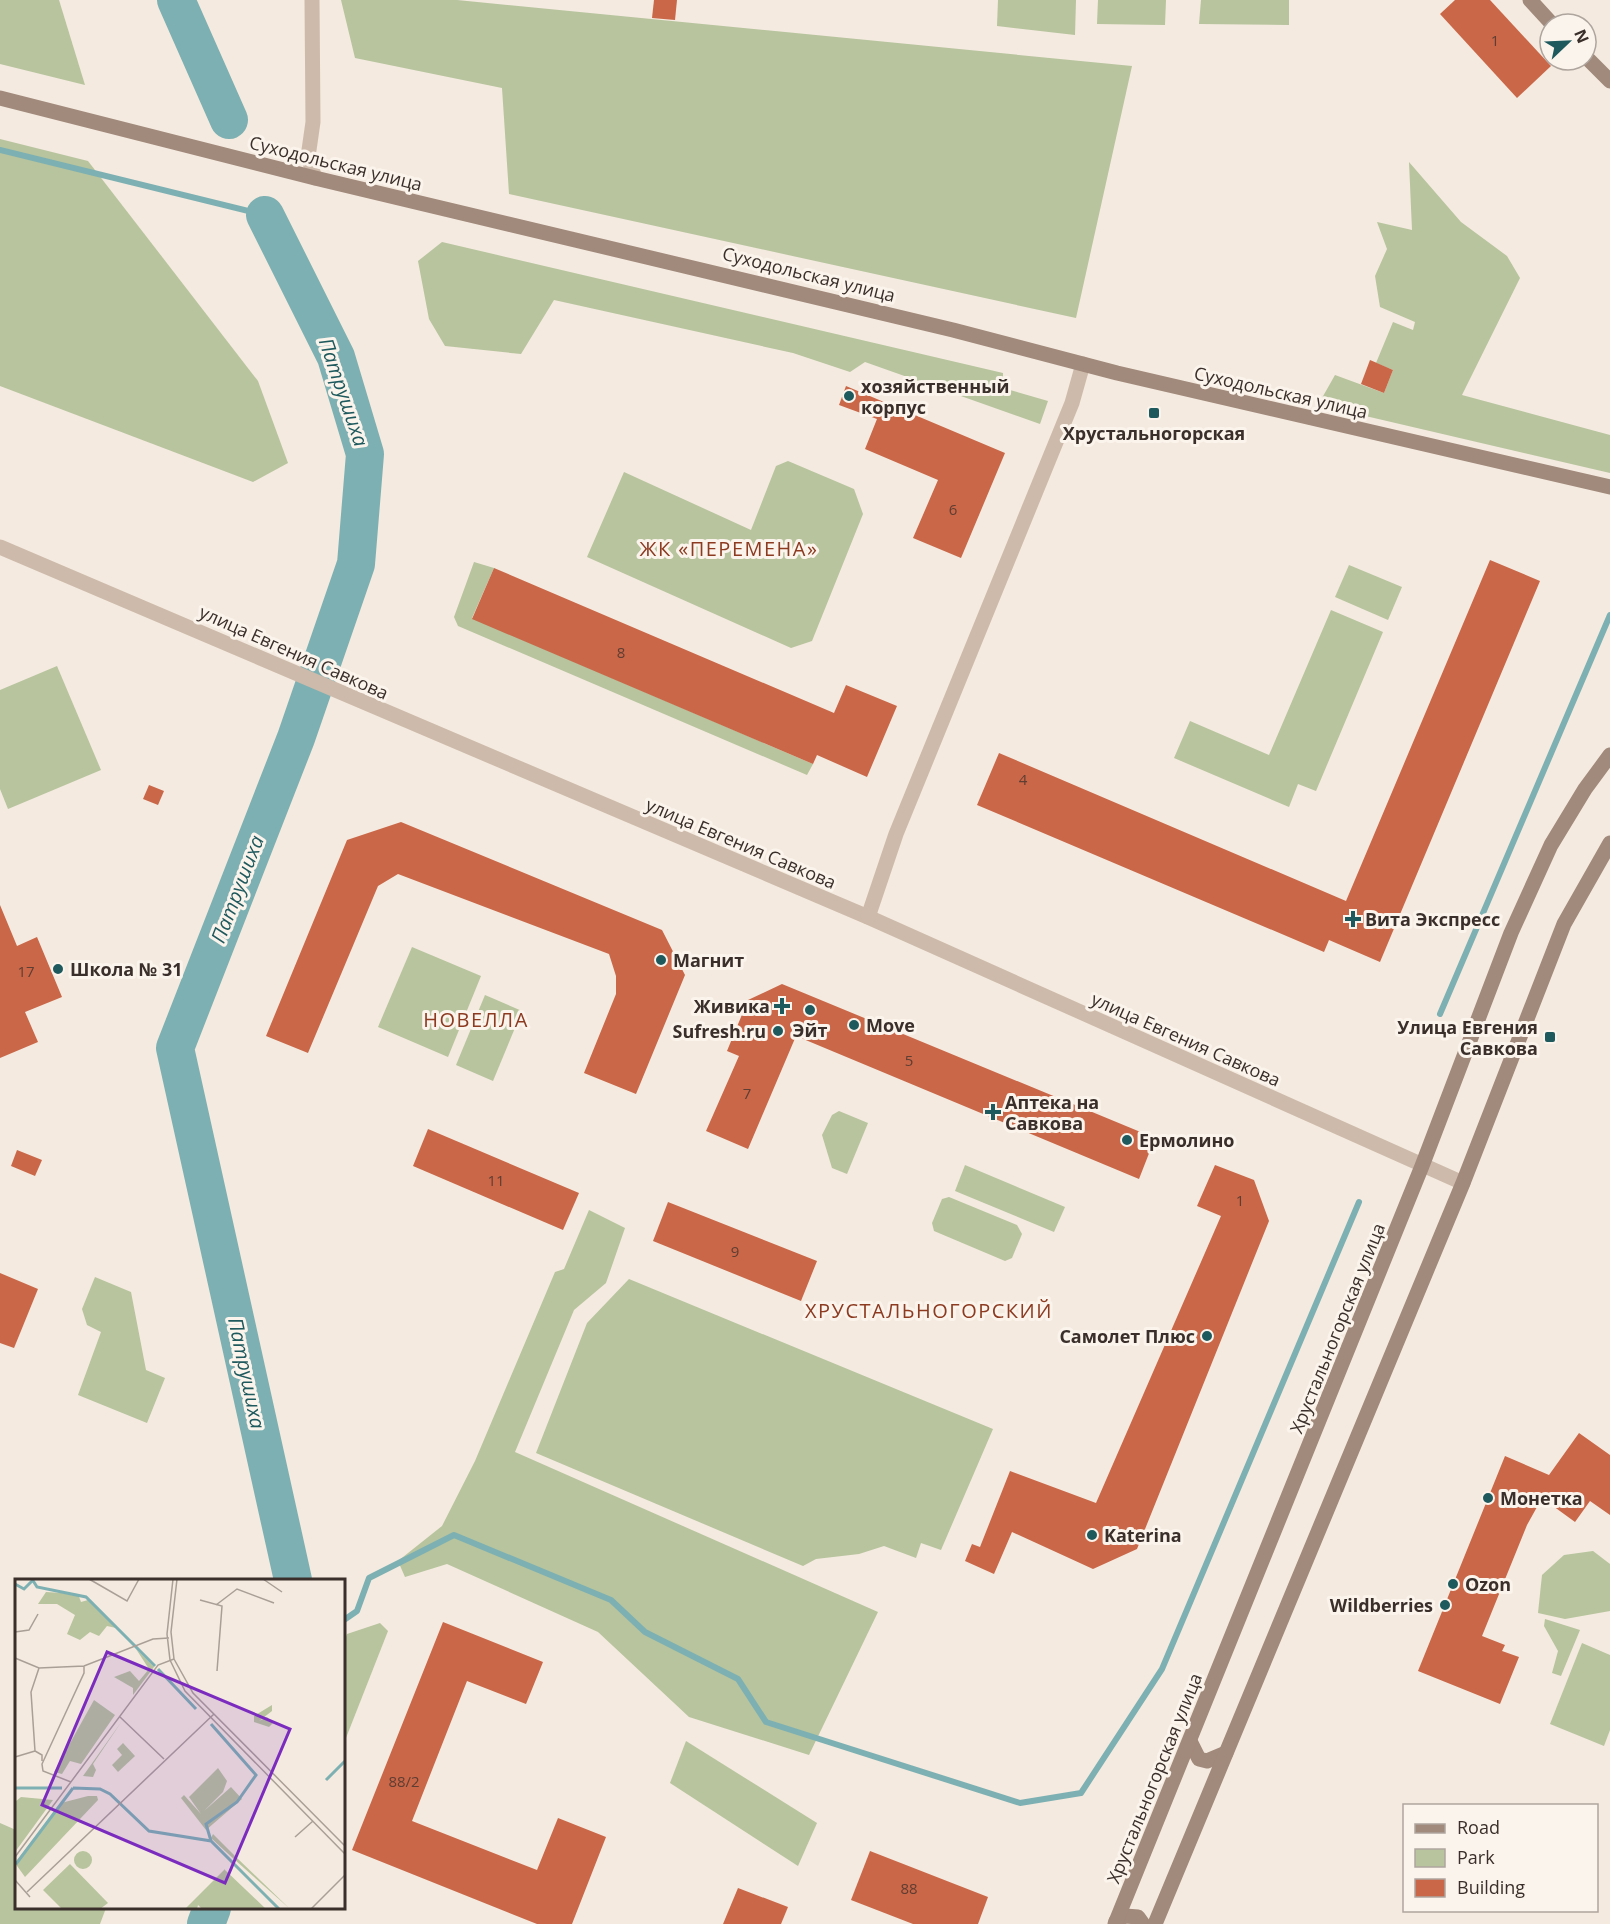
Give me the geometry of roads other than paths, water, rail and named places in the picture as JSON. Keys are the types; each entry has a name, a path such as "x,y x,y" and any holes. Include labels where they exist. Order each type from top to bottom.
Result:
{"street":[{"path":"312,0 313,122 308,158 315,178"},
{"path":"1530,0 1541,12"},
{"path":"1598,69 1610,81"},
{"name":"Суходольская улица","path":"0,98 315,178 690,265 1414,444 1610,487"},
{"path":"868,917 896,834 1072,403 1083,364"},
{"name":"улица Евгения Савкова","path":"0,547 272,665 868,917 1463,1183"},
{"name":"Хрустальногорская улица","path":"1116,1922 1422,1166 1511,933 1551,845 1585,789 1610,755"},
{"path":"1155,1924 1463,1183 1564,924 1610,843"},
{"path":"1190,1741 1199,1759 1207,1761 1226,1753"},
{"path":"1116,1922 1125,1916 1138,1917 1143,1924"}],"waterway":[{"name":"Патрушиха","path":"176,0 229,120"},
{"path":"0,150 265,215"},
{"name":"Патрушиха","path":"265,215 336,357 365,454 356,564 296,738 175,1048 293,1579"},
{"path":"1440,1014 1610,615"},
{"path":"345,1619 357,1611 369,1578 454,1535 611,1600 645,1632 738,1679 766,1722 1020,1803 1081,1793 1162,1669 1359,1202"},
{"name":"Патрушиха","path":"206,1924 212,1909"}],"place":[{"name":"хозяйственный корпус","path":"849,396"},
{"name":"Хрустальногорская","path":"1154,413"},
{"name":"Вита Экспресс","path":"1353,919"},
{"name":"Магнит","path":"661,960"},
{"name":"Школа № 31","path":"58,969"},
{"name":"Живика","path":"782,1006"},
{"name":"Эйт","path":"810,1010"},
{"name":"Move","path":"854,1025"},
{"name":"Sufresh.ru","path":"778,1031"},
{"name":"Улица Евгения Савкова","path":"1550,1037"},
{"name":"Аптека на Савкова","path":"993,1112"},
{"name":"Ермолино","path":"1127,1140"},
{"name":"Самолет Плюс","path":"1207,1336"},
{"name":"Монетка","path":"1488,1498"},
{"name":"Katerina","path":"1092,1535"},
{"name":"Ozon","path":"1453,1584"},
{"name":"Wildberries","path":"1445,1605"}],"district":[{"name":"ЖК «ПЕРЕМЕНА»","path":"729,548"},
{"name":"НОВЕЛЛА","path":"476,1019"},
{"name":"ХРУСТАЛЬНОГОРСКИЙ","path":"929,1310"}]}
